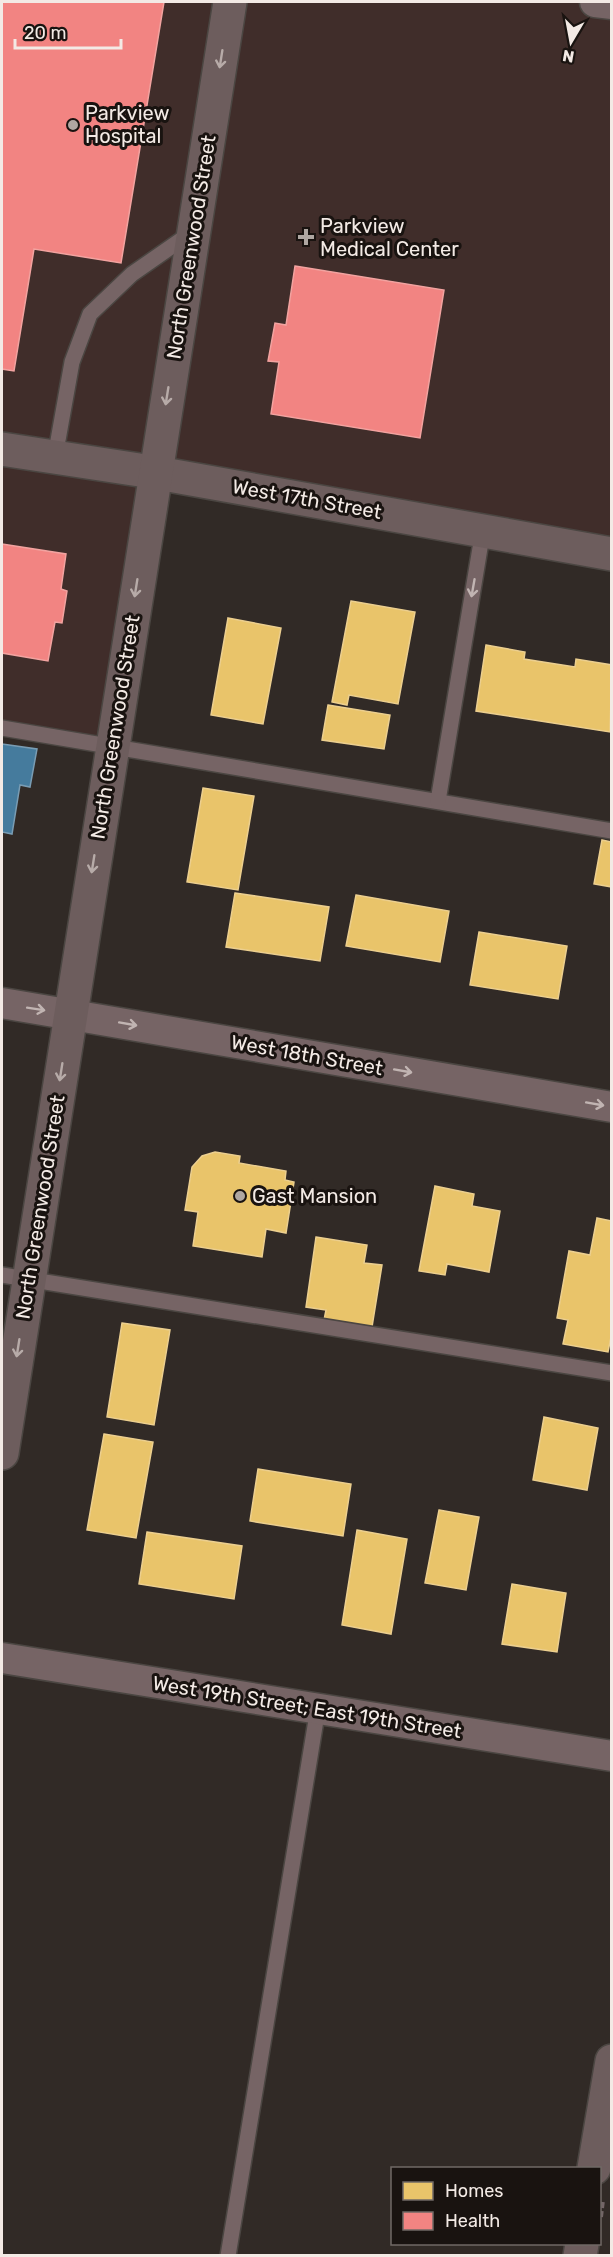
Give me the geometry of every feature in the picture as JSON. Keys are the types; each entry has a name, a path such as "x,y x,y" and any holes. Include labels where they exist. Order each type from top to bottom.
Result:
{"main road":[{"name":"North Greenwood Street","path":"2,1453 15,1277 70,1014 230,2"},
{"name":"West 17th Street","path":"2,449 155,472 612,554"},
{"path":"594,2167 612,2061"}],"street":[{"path":"595,2 612,4"},
{"name":"West 18th Street","path":"2,1003 612,1107"},
{"name":"West 19th Street; East 19th Street","path":"2,1658 612,1756"}],"lane":[{"path":"55,457 72,362 90,314 132,274 193,231"},
{"path":"438,801 483,530"},
{"path":"2,728 612,831"},
{"path":"15,1277 612,1373"},
{"path":"228,2256 318,1708"}],"shaded area":[{"name":"Parkview Medical Center","path":"2,2 611,2 611,554 155,473 112,745 2,728"}],"building: Homes":[{"path":"351,601 415,612 398,704 349,695 347,705 332,702"},
{"path":"228,618 281,628 263,724 211,715"},
{"path":"486,645 525,652 524,659 575,667 576,659 612,665 610,732 476,711"},
{"path":"328,705 390,715 384,749 322,740"},
{"path":"203,788 254,796 238,890 187,882"},
{"path":"602,840 612,842 612,887 594,884"},
{"path":"235,893 329,907 320,961 226,947"},
{"path":"356,895 449,911 440,962 346,946"},
{"path":"479,932 567,946 558,999 470,985"},
{"name":"Gast Mansion","path":"215,1152 240,1156 239,1163 286,1171 285,1180 294,1182 286,1233 266,1229 262,1257 193,1246 198,1212 185,1210 192,1167 202,1156"},
{"path":"435,1186 474,1194 472,1206 500,1211 489,1272 447,1264 445,1275 419,1271"},
{"path":"597,1218 612,1221 612,1332 608,1352 563,1344 568,1320 557,1318 569,1251 590,1255"},
{"path":"316,1237 367,1245 364,1263 382,1265 372,1327 324,1320 326,1310 306,1307"},
{"path":"122,1323 170,1330 154,1425 107,1417"},
{"path":"544,1417 598,1428 587,1490 533,1480"},
{"path":"104,1434 153,1442 136,1538 87,1530"},
{"path":"258,1469 351,1484 343,1536 250,1521"},
{"path":"439,1510 479,1517 466,1590 425,1583"},
{"path":"357,1530 407,1539 391,1634 342,1625"},
{"path":"147,1532 242,1546 234,1599 139,1584"},
{"path":"512,1584 566,1593 557,1652 502,1644"}],"building: Health":[{"name":"Parkview Hospital","path":"2,2 164,2 121,263 34,249 14,371 2,369"},
{"path":"295,266 444,290 420,438 271,414 279,362 268,361 275,323 286,325"},
{"path":"2,544 66,554 61,589 67,591 62,623 55,622 48,661 2,653"}],"building: Public":[{"path":"2,744 37,749 30,787 20,785 12,834 2,832"}],"place":[{"name":"Parkview Hospital","path":"73,125"},
{"name":"Parkview Medical Center","path":"306,237"},
{"name":"Gast Mansion","path":"240,1196"}]}
